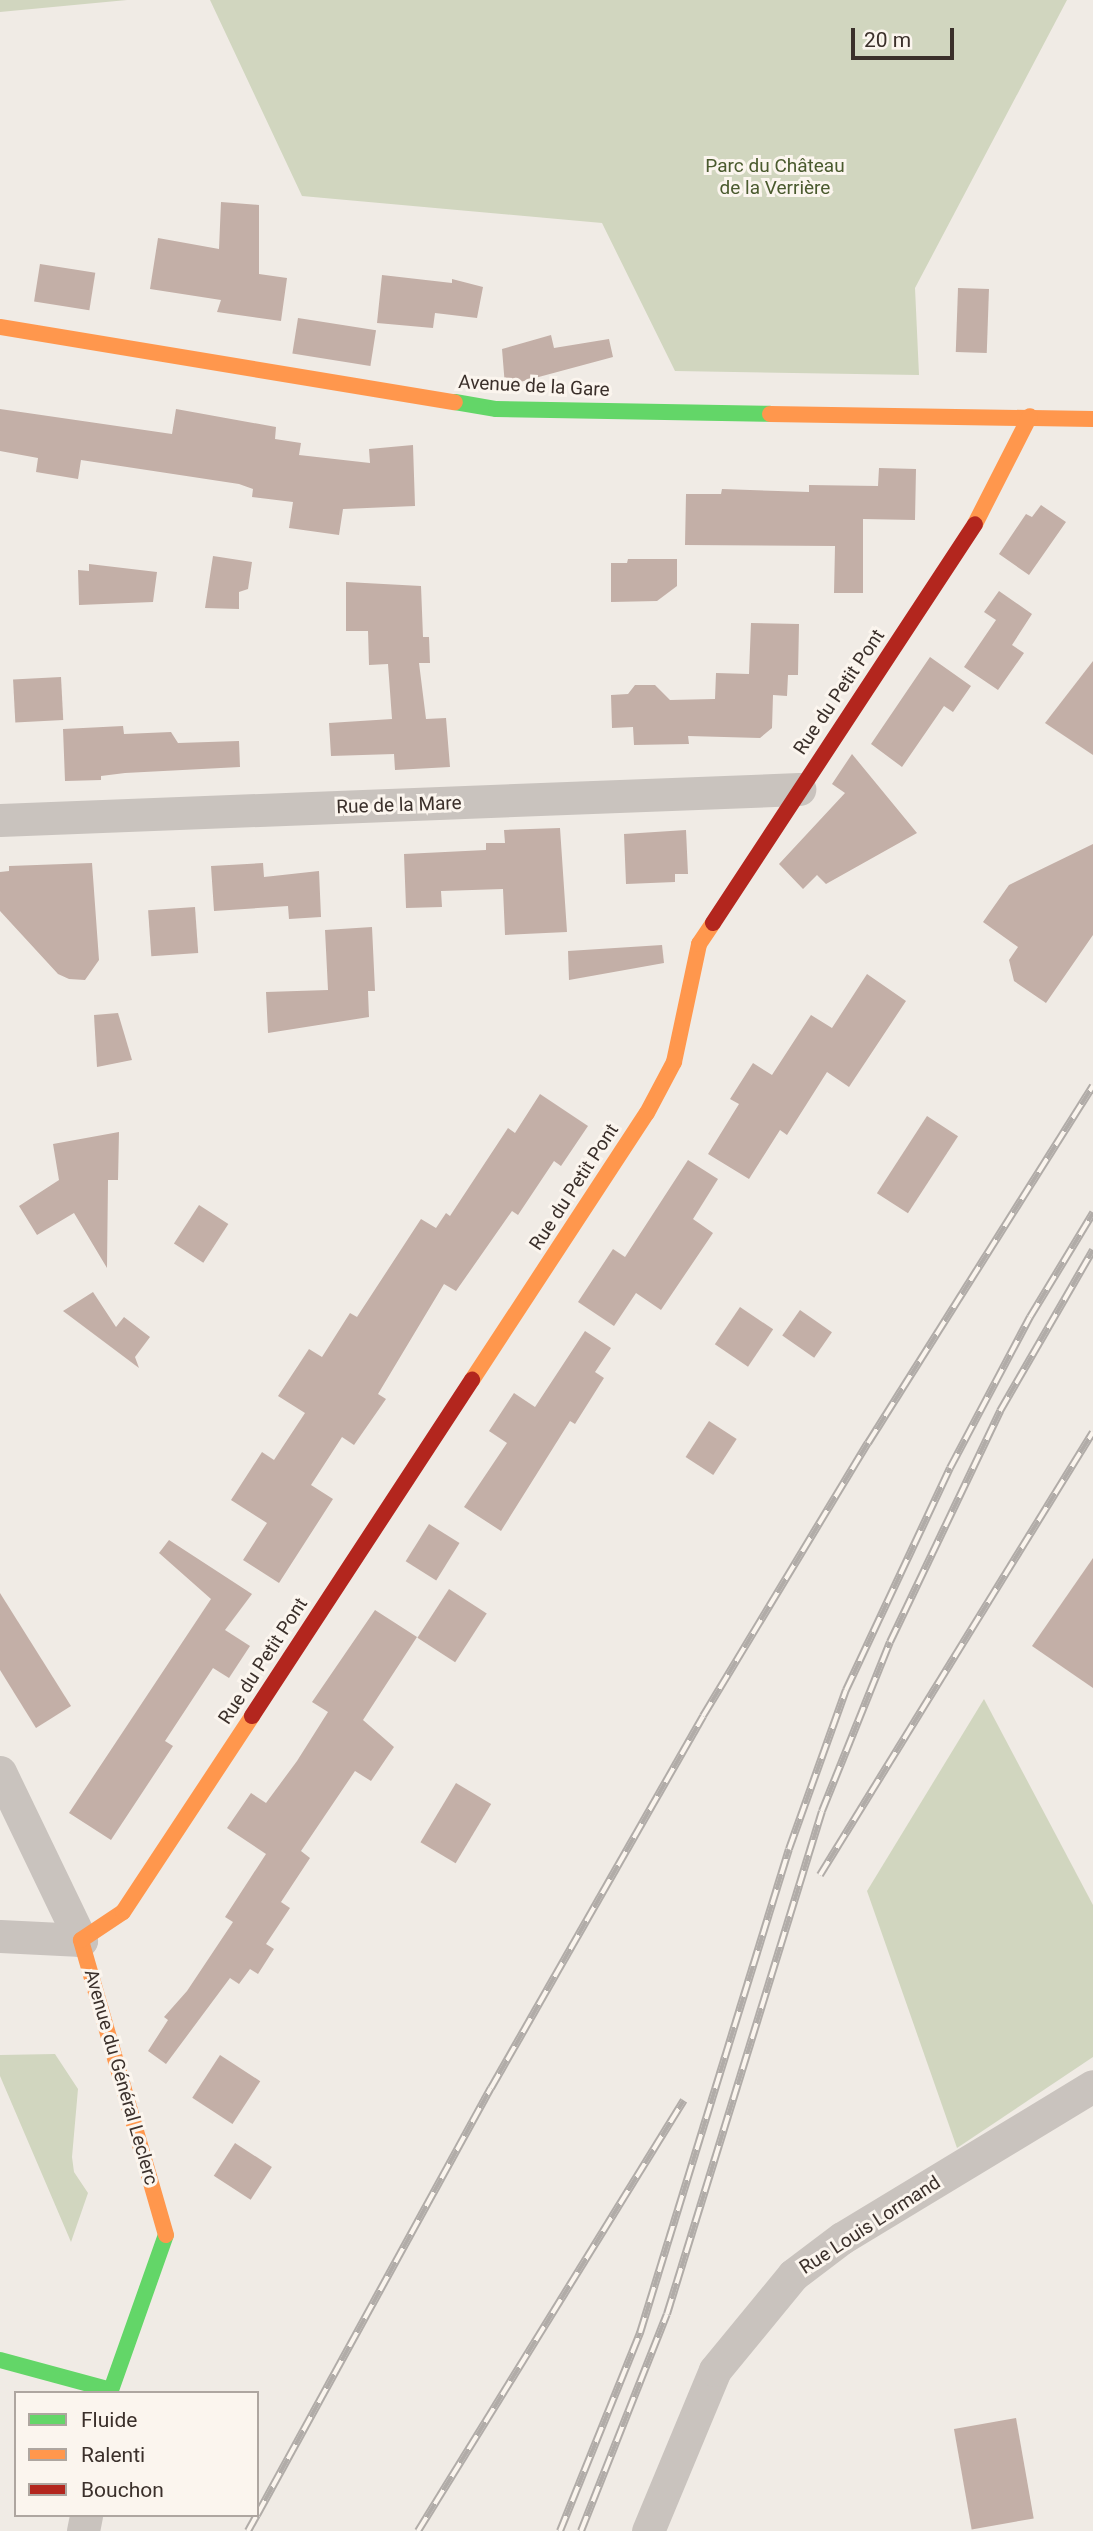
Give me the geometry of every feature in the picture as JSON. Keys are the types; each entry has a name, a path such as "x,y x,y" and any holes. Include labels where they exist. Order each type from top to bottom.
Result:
{"street":[{"name":"Avenue de la Gare","path":"0,327 496,409 1093,419"},
{"name":"Avenue de la Gare","path":"1030,416 1093,407"},
{"name":"Rue du Petit Pont","path":"81,1940 123,1912 647,1113 674,1062 699,944 799,789 962,550 1030,416"},
{"name":"Rue de la Mare","path":"0,820 799,789"},
{"name":"Avenue du Général Leclerc","path":"0,1772 81,1940 167,2239 111,2391"},
{"path":"0,1936 81,1940"},
{"name":"Rue Louis Lormand","path":"648,2531 715,2370 793,2275 842,2238 1093,2086"},
{"path":"0,2360 111,2391"}],"green space":[{"path":"0,0 127,0 0,12"},
{"name":"Parc du Château de la Verrière","path":"210,0 1067,0 915,288 919,375 675,371 602,223 302,196"},
{"path":"984,1699 1093,1905 1093,2057 957,2148 867,1891"},
{"path":"55,2054 78,2089 72,2157 74,2172 88,2193 71,2242 0,2076 0,2055"}],"building":[{"path":"221,202 259,205 259,274 287,278 281,321 217,312 221,300 150,289 158,238 219,249"},
{"path":"40,264 95,273 89,310 34,302"},
{"path":"382,275 452,283 452,279 483,287 477,318 435,313 433,328 377,323"},
{"path":"958,288 989,289 987,353 956,352"},
{"path":"298,318 376,330 370,366 292,354"},
{"path":"551,335 554,348 609,339 613,357 505,386 502,349"},
{"path":"0,409 172,434 176,409 276,427 275,439 301,443 299,455 370,463 369,449 413,445 415,506 343,509 339,535 289,528 293,502 252,497 253,489 239,484 81,460 78,479 36,472 38,458 0,451"},
{"path":"879,468 916,469 915,520 863,519 863,593 834,593 835,546 685,545 686,494 721,494 722,489 809,492 809,485 878,486"},
{"path":"1041,505 1066,522 1029,575 999,554 1026,514 1032,517"},
{"path":"213,556 252,562 248,589 239,592 239,609 205,608"},
{"path":"628,559 677,559 677,586 657,601 611,602 611,563 627,563"},
{"path":"89,564 157,572 153,602 79,605 78,570 89,571"},
{"path":"346,582 421,586 423,637 429,637 430,663 419,663 426,719 446,718 450,767 395,770 394,754 331,756 329,723 392,719 388,664 369,665 368,631 346,631"},
{"path":"999,591 1032,614 1012,645 1024,653 998,690 964,667 996,620 984,612"},
{"path":"751,623 799,624 798,675 788,675 787,696 773,695 772,728 760,738 688,736 689,744 634,745 633,727 612,728 611,695 628,694 635,685 655,685 670,700 715,699 716,673 749,674"},
{"path":"930,657 971,686 953,712 944,706 902,767 871,744"},
{"path":"1093,661 1093,755 1045,723"},
{"path":"61,677 63,720 15,722 13,680"},
{"path":"123,726 124,734 171,732 178,743 239,741 240,767 125,773 101,776 101,780 65,781 63,729"},
{"path":"852,754 917,833 826,884 817,875 803,889 779,864 845,793 832,784"},
{"path":"560,828 567,932 505,935 503,889 441,891 442,907 406,908 404,854 486,850 486,843 505,843 504,830"},
{"path":"686,830 688,874 675,874 675,882 626,884 624,834"},
{"path":"1093,844 1093,935 1046,1003 1014,981 1009,960 1018,947 983,922 1009,885"},
{"path":"92,863 99,960 85,980 69,979 58,974 0,911 0,872 9,871 9,866"},
{"path":"263,863 264,877 319,871 321,917 289,919 288,906 214,911 211,866"},
{"path":"195,907 198,953 151,956 148,910"},
{"path":"372,927 375,991 368,991 369,1017 268,1033 266,992 328,990 325,930"},
{"path":"662,945 664,963 569,980 568,951"},
{"path":"867,974 906,1001 849,1087 827,1072 787,1135 780,1130 749,1179 708,1154 739,1104 730,1099 753,1063 772,1075 811,1015 832,1028"},
{"path":"118,1013 132,1060 97,1067 94,1015"},
{"path":"540,1094 588,1126 561,1166 554,1161 518,1215 512,1211 456,1291 444,1284 378,1394 386,1399 354,1445 342,1437 311,1485 333,1499 279,1583 243,1560 267,1523 231,1500 262,1452 274,1460 305,1413 278,1396 309,1349 322,1357 350,1313 357,1317 421,1219 436,1228 446,1213 450,1216 508,1128 515,1133"},
{"path":"927,1116 958,1136 908,1213 877,1193"},
{"path":"119,1132 118,1180 108,1180 107,1268 74,1213 37,1235 19,1206 59,1180 53,1144"},
{"path":"688,1160 718,1179 693,1219 713,1233 661,1310 636,1293 614,1326 578,1302 613,1249 625,1257"},
{"path":"199,1205 228,1224 203,1263 174,1244"},
{"path":"93,1292 116,1327 124,1317 150,1337 135,1357 139,1368 63,1311"},
{"path":"740,1307 773,1329 748,1367 715,1344"},
{"path":"800,1310 832,1332 814,1358 782,1335"},
{"path":"585,1331 611,1348 595,1372 604,1378 575,1424 570,1421 501,1531 464,1507 507,1443 489,1431 514,1393 535,1407"},
{"path":"709,1421 737,1439 713,1475 686,1457"},
{"path":"429,1524 460,1543 436,1580 406,1561"},
{"path":"169,1540 252,1594 225,1630 250,1646 229,1678 213,1668 165,1741 173,1746 111,1840 69,1813 211,1599 159,1553"},
{"path":"1093,1558 1093,1688 1032,1646"},
{"path":"449,1589 487,1614 455,1662 417,1638"},
{"path":"0,1593 71,1706 36,1728 0,1670"},
{"path":"375,1610 417,1637 363,1720 394,1747 371,1781 355,1771 301,1851 310,1858 281,1902 290,1908 266,1944 274,1949 258,1974 250,1969 239,1984 230,1978 166,2064 148,2051 168,2020 164,2017 187,1991 233,1922 225,1917 266,1854 227,1828 251,1793 266,1803 297,1761 328,1712 312,1702"},
{"path":"456,1783 491,1804 456,1863 420,1842"},
{"path":"220,2055 260,2081 232,2124 192,2098"},
{"path":"235,2143 272,2167 251,2200 214,2176"},
{"path":"1016,2418 1034,2518 972,2529 954,2429"}],"railway":[{"path":"259,2511 491,2088 703,1716 868,1443 1093,1086"},
{"path":"560,2531 640,2333 789,1849 846,1690 950,1468 1030,1317 1093,1213"},
{"path":"581,2531 667,2314 822,1811 890,1642 1000,1411 1093,1250"},
{"path":"820,1875 1093,1432"},
{"path":"418,2531 684,2100"},
{"path":"248,2531 256,2517"}],"traffic: fast":[{"path":"455,402 496,409 770,414"},
{"path":"0,2360 111,2390 166,2235"}],"traffic: slow":[{"path":"0,327 455,402"},
{"path":"770,414 1093,419"},
{"path":"975,524 1030,416"},
{"path":"472,1380 647,1113 674,1062 699,944 713,923"},
{"path":"166,2235 81,1940 123,1912 252,1716"}],"traffic: jam":[{"path":"713,923 975,524"},
{"path":"252,1716 472,1380"}]}
